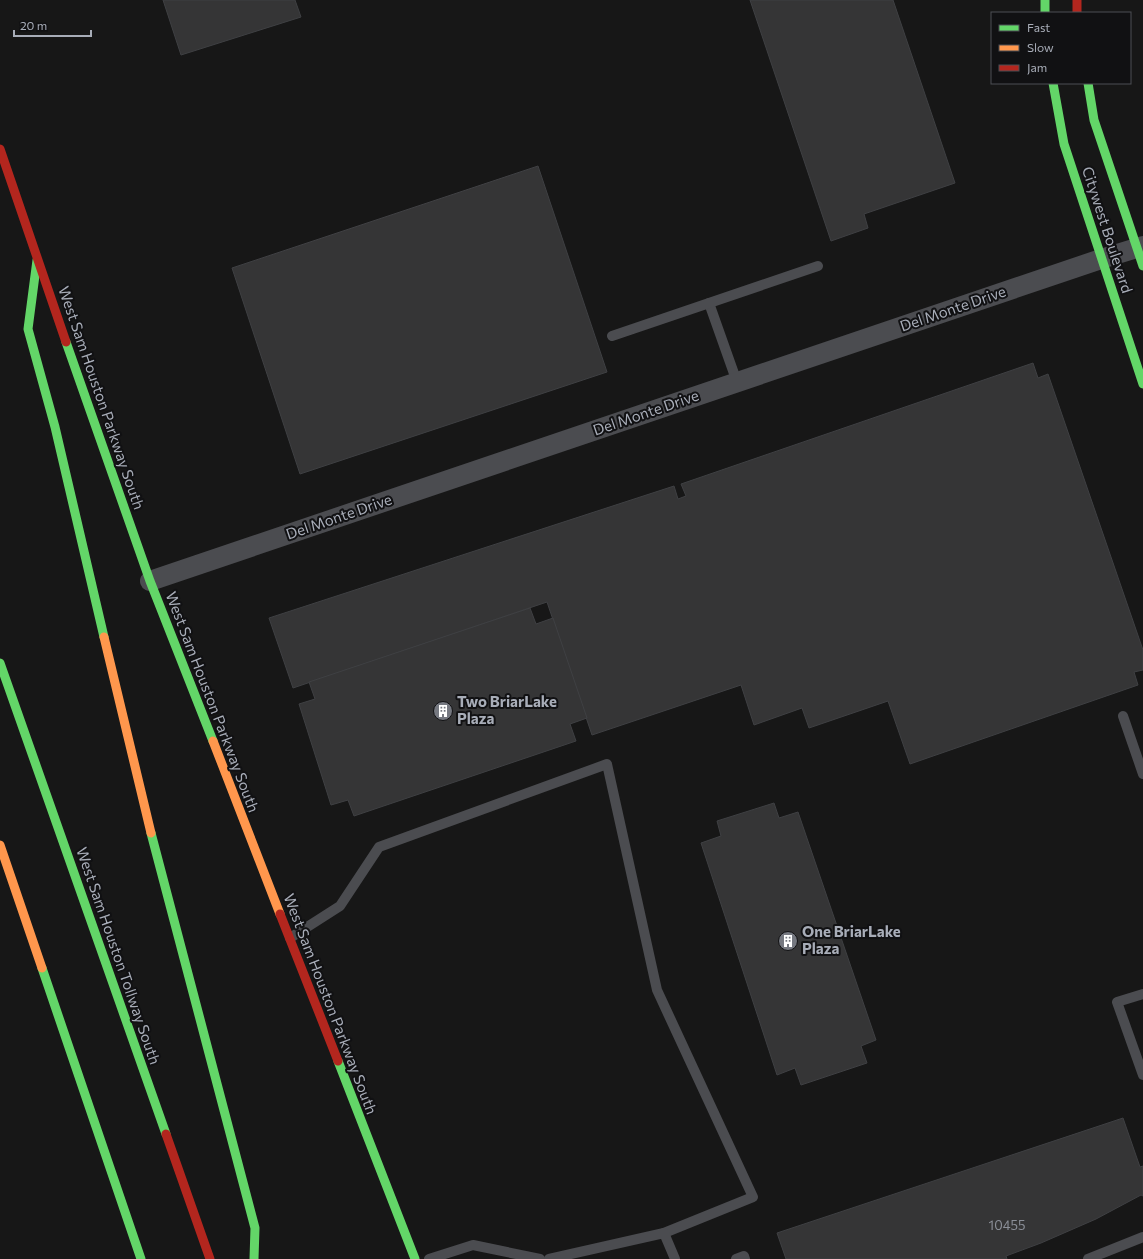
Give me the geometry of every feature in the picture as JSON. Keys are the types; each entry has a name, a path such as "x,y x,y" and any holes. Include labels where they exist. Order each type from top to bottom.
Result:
{"main road":[{"path":"1044,0 1045,12"},
{"path":"1077,0 1077,12"},
{"name":"Citywest Boulevard","path":"1053,84 1064,144 1143,384"},
{"name":"Citywest Boulevard","path":"1088,84 1094,120 1141,253"},
{"name":"West Sam Houston Parkway South","path":"0,149 37,260 150,581 415,1259"},
{"path":"37,260 28,329 55,427 143,801 255,1228 254,1259"},
{"name":"West Sam Houston Tollway South","path":"0,663 210,1259"},
{"path":"0,845 141,1259"}],"street":[{"name":"Del Monte Drive","path":"150,581 1101,259 1141,253"}],"lane":[{"path":"612,336 818,266"},
{"path":"709,303 737,382"},
{"path":"1123,716 1143,774"},
{"path":"290,938 340,906 379,847 607,764 657,990 753,1197 664,1233 549,1259"},
{"path":"1143,994 1117,1002 1143,1075"},
{"path":"664,1233 675,1259"},
{"path":"1088,1259 1143,1237"},
{"path":"429,1259 473,1245 540,1259"},
{"path":"736,1259 744,1256 745,1259"}],"building":[{"path":"163,0 295,0 301,17 181,55"},
{"path":"750,0 893,0 955,183 864,214 868,228 831,241"},
{"path":"538,166 607,372 300,474 232,268"},
{"path":"1033,363 1038,378 1048,374 1143,650 1143,670 1134,672 1138,685 910,764 888,701 809,728 802,708 754,725 741,685 592,735 547,602 293,688 269,618 674,486 678,499 686,496 681,484"},
{"name":"Two BriarLake Plaza","path":"530,608 536,624 553,618 587,718 570,724 576,741 354,816 348,800 331,805 299,704 315,699 309,682"},
{"name":"One BriarLake Plaza","path":"774,803 779,818 798,812 876,1040 861,1046 867,1063 801,1085 795,1068 777,1075 701,843 721,836 717,821"},
{"path":"1123,1118 1140,1167 1143,1166 1143,1196 1141,1195 1096,1219 1041,1243 1006,1256 1007,1259 786,1259 777,1233"}],"traffic: fast":[{"path":"1045,0 1045,12"},
{"path":"1053,84 1064,144 1143,384"},
{"path":"1088,84 1094,120 1143,266"},
{"path":"37,260 28,329 55,427 104,637"},
{"path":"66,342 150,581 213,741"},
{"path":"0,663 166,1134"},
{"path":"151,833 255,1228 254,1259"},
{"path":"42,968 141,1259"},
{"path":"338,1061 415,1259"}],"traffic: slow":[{"path":"104,637 151,833"},
{"path":"213,741 280,914"},
{"path":"0,845 42,968"}],"traffic: jam":[{"path":"1077,0 1077,12"},
{"path":"0,149 66,342"},
{"path":"280,914 338,1061"},
{"path":"166,1134 210,1259"}],"place":[{"name":"Two BriarLake Plaza","path":"443,711"},
{"name":"One BriarLake Plaza","path":"788,941"}]}
